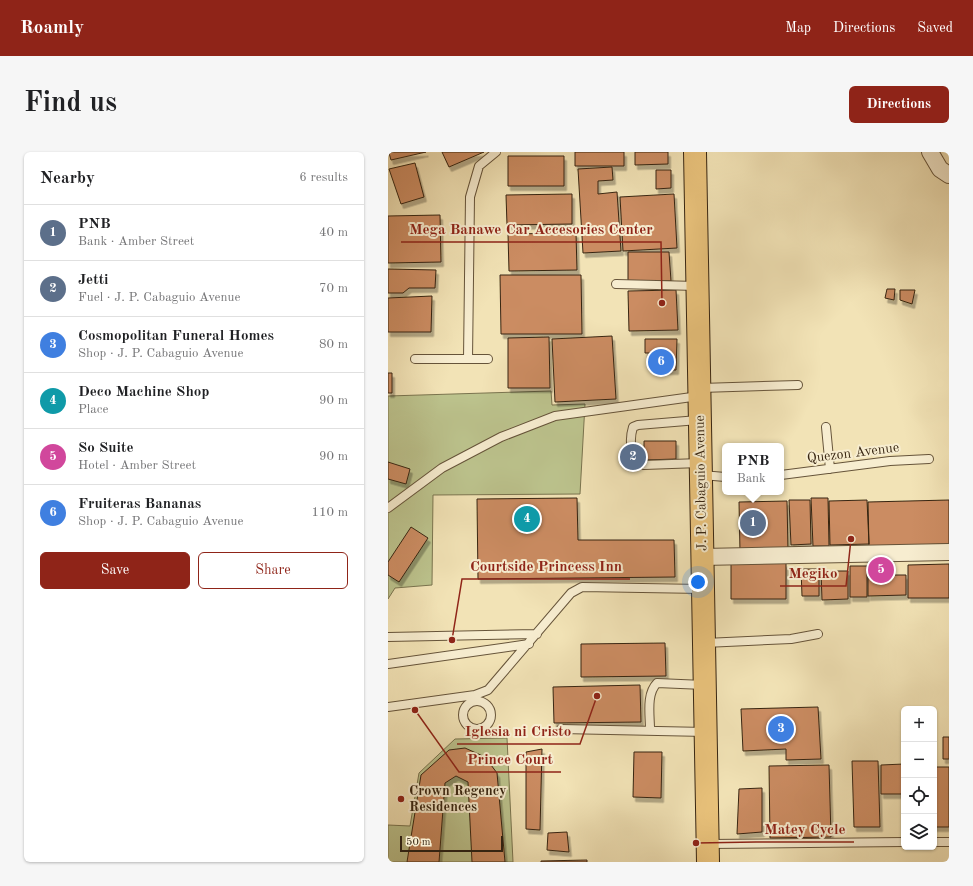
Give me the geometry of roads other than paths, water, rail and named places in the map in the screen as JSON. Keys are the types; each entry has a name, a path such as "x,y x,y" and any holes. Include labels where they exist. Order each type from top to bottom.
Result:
{"main road":[{"name":"J. P. Cabaguio Avenue","path":"695,152 708,853"}],"street":[{"path":"930,152 940,169 949,175"},
{"path":"702,557 949,552"}],"lane":[{"path":"468,359 470,197 479,166 496,152"},
{"path":"616,284 698,286"},
{"path":"415,359 488,358"},
{"path":"388,508 442,468 501,437 555,416 700,392 798,385"},
{"path":"700,420 638,424 633,427 631,433 633,458 638,463 701,469 722,476"},
{"path":"826,427 830,469"},
{"name":"Quezon Avenue","path":"784,475 890,461 929,459"},
{"path":"388,706 475,698 488,690 529,644 571,593 582,587 703,589"},
{"path":"388,637 537,634"},
{"path":"704,643 791,639 818,634"},
{"path":"388,664 529,644"},
{"path":"650,729 650,695 657,683 705,685"},
{"path":"560,729 650,729 706,732"},
{"path":"708,853 901,842"},
{"path":"937,842 949,842"}],"place":[{"name":"Mega Banawe Car Accesories Center","path":"662,303"},
{"name":"Fruiteras Bananas","path":"661,362"},
{"name":"Jetti","path":"633,457"},
{"name":"Deco Machine Shop","path":"527,519"},
{"name":"PNB","path":"753,523"},
{"name":"Megiko","path":"851,539"},
{"name":"So Suite","path":"881,570"},
{"name":"Courtside Princess Inn","path":"452,640"},
{"name":"Iglesia ni Cristo","path":"597,696"},
{"name":"Prince Court","path":"415,710"},
{"name":"Cosmopolitan Funeral Homes","path":"781,729"},
{"name":"Crown Regency Residences","path":"401,799"},
{"name":"Matey Cycle","path":"696,843"}]}
